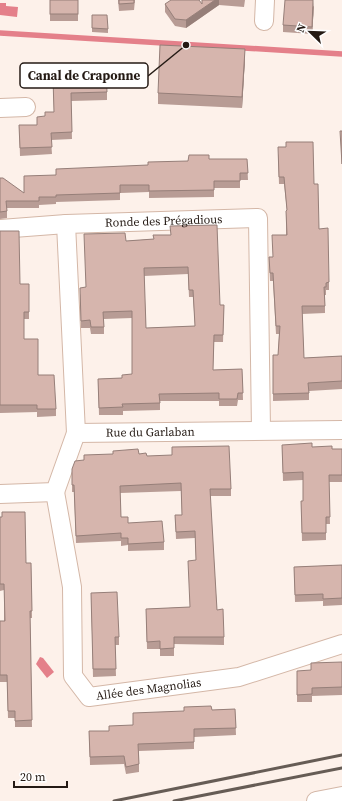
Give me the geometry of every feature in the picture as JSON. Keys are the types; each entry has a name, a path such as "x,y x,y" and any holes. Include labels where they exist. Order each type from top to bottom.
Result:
{"street":[{"path":"264,21 265,0"},
{"path":"0,108 26,107"},
{"name":"Ronde des Prégadious","path":"66,224 258,218 261,430"},
{"path":"0,229 66,224 76,433 55,492 0,494"},
{"name":"Rue du Garlaban","path":"76,433 342,430"},
{"name":"Allée des Magnolias","path":"55,492 72,587 73,676 89,697 239,677 342,644"},
{"path":"316,801 342,796"}],"shaded area":[{"path":"0,3 6,3 6,6 18,7 17,17 0,15"},
{"path":"40,657 43,658 54,672 47,678 36,664"}],"building":[{"path":"50,0 78,0 78,14 50,14"},
{"path":"119,0 134,0 134,3 119,4"},
{"path":"171,0 199,0 202,4 202,0 215,0 186,20 175,19 165,4"},
{"path":"285,0 313,0 312,27 283,25"},
{"path":"92,15 107,15 108,29 92,28"},
{"path":"160,45 245,49 242,97 158,93"},
{"path":"96,67 96,71 106,71 107,92 71,93 72,132 51,133 52,147 20,148 19,125 37,125 37,117 45,116 45,112 54,112 53,78 60,78 60,68"},
{"path":"340,131 342,131 342,164"},
{"path":"286,142 313,142 314,184 318,184 319,229 328,228 329,282 326,283 326,287 324,287 325,306 302,306 304,358 342,356 342,381 308,383 309,393 273,394 273,355 278,355 280,326 276,326 273,273 270,273 269,257 273,257 272,235 287,235 287,210 284,177 279,177 278,147 286,147"},
{"path":"189,155 209,155 209,159 247,159 248,173 240,173 240,181 214,181 214,190 149,191 149,185 120,185 120,193 56,195 56,197 39,197 39,201 6,201 7,211 0,212 0,178 3,178 24,193 24,176 56,175 56,169 148,165 148,162 188,161"},
{"path":"217,225 220,305 224,305 223,335 214,335 213,370 242,369 243,393 238,393 237,399 219,399 219,393 159,394 160,403 122,404 123,407 99,408 98,379 122,378 122,375 132,374 132,311 103,312 104,327 91,327 90,320 81,321 80,288 86,287 84,234 125,233 126,241 154,239 153,235 171,235 170,226","holes":["188,267 189,290 193,290 195,326 146,328 144,268"]},
{"path":"0,231 19,231 20,284 29,284 29,312 24,312 24,339 38,339 38,375 54,375 56,409 37,409 37,405 0,405"},
{"path":"312,443 312,447 332,446 332,449 342,449 342,475 329,475 330,517 326,517 326,533 302,533 301,501 303,501 303,472 283,473 282,445"},
{"path":"229,446 231,489 210,489 217,610 223,609 224,637 174,637 174,648 160,649 160,641 147,642 146,609 190,607 188,561 196,560 195,531 176,532 175,515 182,515 181,483 120,486 121,517 128,517 128,523 162,521 164,542 128,544 128,538 121,538 121,533 76,536 72,469 75,461 84,460 84,455 113,454 113,451 138,449 139,454 146,453 147,456 172,455 172,447"},
{"path":"2,512 25,512 26,563 31,563 32,611 30,611 32,720 15,721 15,711 8,711 7,675 0,675 0,621 5,621 4,584 0,584 0,517 2,517"},
{"path":"342,565 342,598 323,599 323,594 295,595 294,567"},
{"path":"117,592 119,637 115,637 116,669 93,669 91,593"},
{"path":"342,662 342,687 312,688 312,694 297,695 297,671 311,670 311,663"},
{"path":"211,706 212,710 235,709 236,728 194,729 194,742 138,744 139,764 126,767 124,756 90,757 89,731 109,731 109,726 133,725 133,713 184,711 184,707"}],"waterway":[{"path":"0,33 342,54"}],"railway":[{"path":"114,801 342,755"},
{"path":"174,801 342,768"}],"place":[{"name":"Canal de Craponne","path":"186,45"}]}
